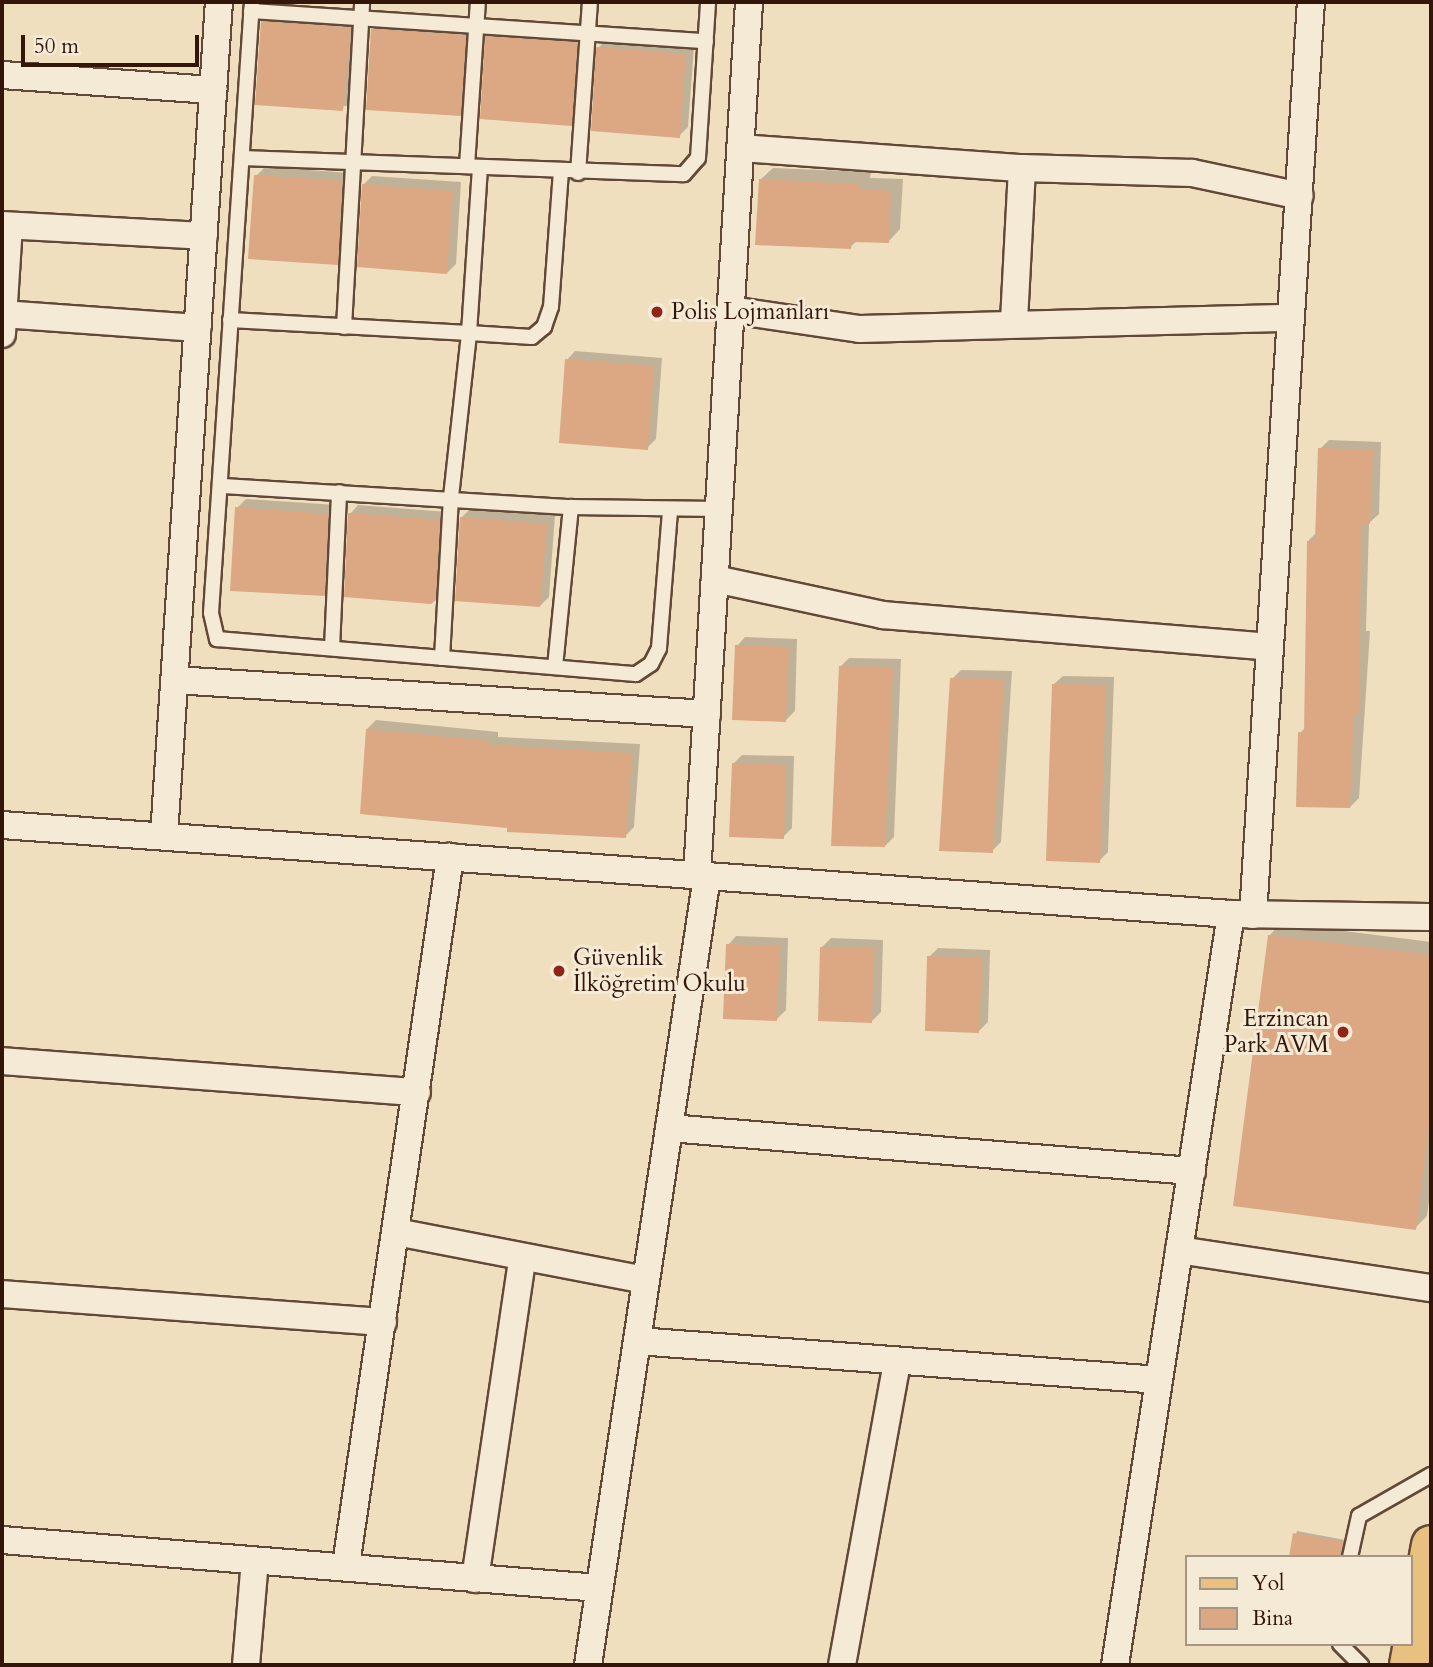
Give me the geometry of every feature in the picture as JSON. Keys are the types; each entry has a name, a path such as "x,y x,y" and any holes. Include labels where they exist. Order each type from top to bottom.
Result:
{"main road":[{"path":"1409,1665 1431,1545"}],"street":[{"path":"164,836 219,2"},
{"path":"588,1665 669,1128 702,876 707,714 749,2"},
{"path":"1115,1665 1192,1171 1242,914 1270,647 1311,2"},
{"path":"2,75 214,90"},
{"path":"740,148 1022,168 1192,173 1300,196"},
{"path":"1014,321 1022,168"},
{"path":"198,328 2,320 5,226 204,236"},
{"path":"731,310 860,329 1014,321 1290,318"},
{"path":"715,579 883,615 1270,647"},
{"path":"175,680 707,714"},
{"path":"2,825 1242,914 1431,917"},
{"path":"346,1565 450,857"},
{"path":"2,1061 416,1093"},
{"path":"669,1128 1192,1171"},
{"path":"396,1232 522,1259 645,1280"},
{"path":"1180,1250 1431,1288"},
{"path":"475,1579 522,1259"},
{"path":"2,1294 383,1322"},
{"path":"637,1341 1159,1380"},
{"path":"842,1665 897,1361"},
{"path":"2,1539 255,1561 346,1565 475,1579 599,1588"},
{"path":"246,1665 255,1561"}],"lane":[{"path":"344,327 362,2"},
{"path":"442,658 451,497 469,333 478,2"},
{"path":"578,173 590,2"},
{"path":"242,158 355,160 578,173 684,174 698,158 708,2"},
{"path":"670,510 659,648 651,664 636,674 332,648 230,644 217,639 211,613 223,486 230,320 251,6 362,17 706,41"},
{"path":"230,320 532,337 544,327 551,307 561,172"},
{"path":"223,486 451,497 571,507 719,509"},
{"path":"332,648 339,492"},
{"path":"555,667 571,507"},
{"path":"1350,1555 1359,1517 1431,1475"},
{"path":"1341,1646 1361,1665"}],"building":[{"path":"261,21 351,28 343,111 255,105"},
{"path":"371,29 466,35 461,116 366,110"},
{"path":"485,36 572,42 577,46 572,126 480,119"},
{"path":"596,47 686,54 680,138 591,131"},
{"path":"254,175 342,181 338,265 248,259"},
{"path":"759,179 859,184 859,189 891,191 889,243 852,242 851,249 755,245"},
{"path":"362,184 453,191 447,274 357,267"},
{"path":"565,359 654,366 648,450 559,443"},
{"path":"1318,448 1373,450 1370,524 1361,524 1359,714 1354,714 1350,808 1296,807 1298,732 1304,733 1307,541 1315,541"},
{"path":"235,507 328,514 325,596 230,591"},
{"path":"348,513 440,520 436,600 431,604 344,597"},
{"path":"460,517 547,524 540,607 455,601"},
{"path":"735,645 789,647 786,722 732,720"},
{"path":"839,666 893,667 885,847 831,846"},
{"path":"950,678 1004,679 993,853 939,851"},
{"path":"1052,684 1106,685 1100,863 1046,861"},
{"path":"366,729 490,741 490,745 632,753 626,838 507,832 507,828 360,814"},
{"path":"732,763 786,765 784,839 729,837"},
{"name":"Erzincan Park AVM","path":"1268,935 1431,955 1431,1109 1416,1230 1233,1206"},
{"path":"726,944 780,946 777,1021 723,1019"},
{"path":"820,947 874,948 872,1023 818,1021"},
{"path":"927,956 982,958 979,1033 925,1031"},
{"path":"1293,1533 1344,1542 1341,1555 1289,1555"}],"place":[{"name":"Polis Lojmanları","path":"657,312"},
{"name":"Güvenlik İlköğretim Okulu","path":"559,971"},
{"name":"Erzincan Park AVM","path":"1343,1032"}]}
